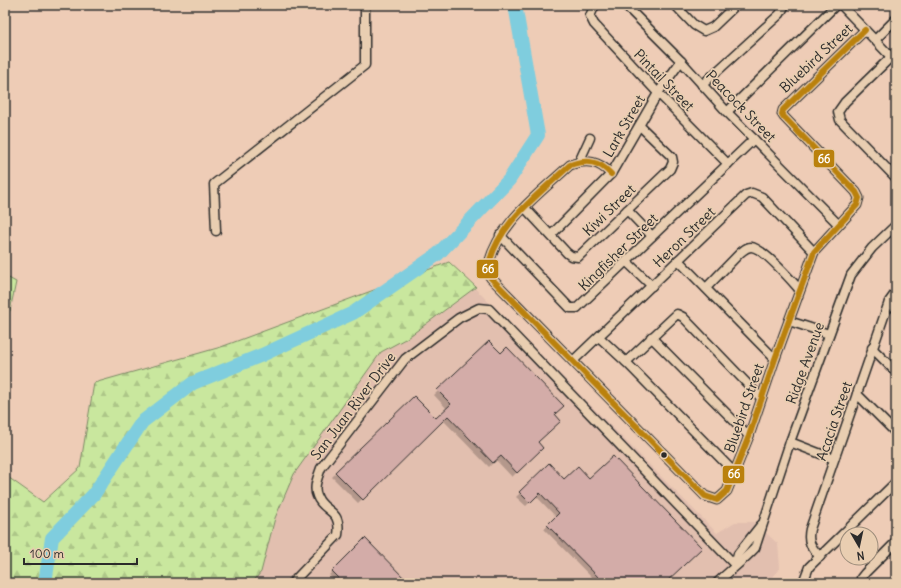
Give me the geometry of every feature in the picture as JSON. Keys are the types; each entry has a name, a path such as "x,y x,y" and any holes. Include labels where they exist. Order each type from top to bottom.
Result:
{"street":[{"path":"216,231 214,184 365,65 365,5"},
{"name":"Peacock Street","path":"626,5 681,61 727,112 838,224"},
{"path":"675,5 694,25 704,31 713,27 736,5"},
{"path":"702,85 780,14 785,5"},
{"path":"727,112 836,5"},
{"path":"841,5 893,59 845,102 838,112 840,120 896,178"},
{"name":"Pintail Street","path":"593,7 590,16 594,24 658,93 728,164"},
{"path":"875,40 896,19"},
{"name":"Bluebird Street","path":"579,162 570,165 511,221 500,235 488,265 487,272 491,278 705,496 717,500 727,491 749,436 799,289 814,252 857,205 859,198 856,192 782,114 786,105 865,30"},
{"name":"Lark Street","path":"551,235 611,174 658,93 681,61"},
{"name":"Kiwi Street","path":"525,208 571,256 578,258 670,169 673,162 672,157 640,126"},
{"path":"590,138 579,162 602,165 611,174"},
{"name":"Kingfisher Street","path":"500,235 570,308 577,308 754,139"},
{"name":"Heron Street","path":"573,361 746,195 752,193 762,197 814,252"},
{"path":"627,210 652,236"},
{"name":"Ridge Avenue","path":"717,583 735,565 745,559 755,548 761,525 790,442 851,275 872,248 896,224"},
{"path":"706,288 740,253 746,248 751,247 761,251 799,289"},
{"path":"678,260 775,359"},
{"path":"626,261 652,286"},
{"name":"Acacia Street","path":"820,557 810,545 808,538 872,348 889,302 896,292"},
{"path":"889,302 896,309"},
{"name":"San Juan River Drive","path":"292,583 338,535 340,524 335,515 317,497 315,487 321,468 405,359 459,318 479,308 489,309 735,565"},
{"path":"626,362 674,315 680,315 761,398"},
{"path":"789,321 829,334"},
{"path":"599,337 626,362 734,473"},
{"path":"651,337 749,436"},
{"path":"872,348 896,372"},
{"path":"857,394 896,433"},
{"path":"790,442 834,459"},
{"path":"805,583 804,580 809,567 896,482"},
{"path":"861,583 861,578 865,573 896,542"}],"shaded area":[{"path":"449,262 717,533 735,522 754,522 778,544 780,567 769,583 64,583 230,392"}],"green space":[{"path":"449,262 476,287 407,338 381,352 294,474 275,518 261,572 252,583 5,583 5,475 43,502 80,468 94,383 221,347"},
{"path":"5,276 16,282 10,311 5,313"}],"building":[{"path":"489,341 501,353 507,347 564,406 555,414 561,421 538,442 543,448 517,473 501,456 493,463 448,416 363,500 335,472 414,396 436,418 451,404 437,390"},
{"path":"613,456 702,548 665,583 604,583 547,525 559,513 540,493 530,503 519,492 549,463 564,479 578,466 589,478"},
{"path":"365,538 409,583 344,583 332,571"}],"waterway":[{"path":"45,583 52,538 94,494 142,422 193,383 262,355 353,313 438,254 509,180 538,135 515,5"}],"transit line":[{"name":"66","path":"611,174 602,166 592,162 582,162 570,165 531,200 508,226 492,255 487,272 491,278 705,496 717,500 727,491 749,436 814,252 857,205 859,198 856,192 784,117 782,114 783,110 865,30"}]}
